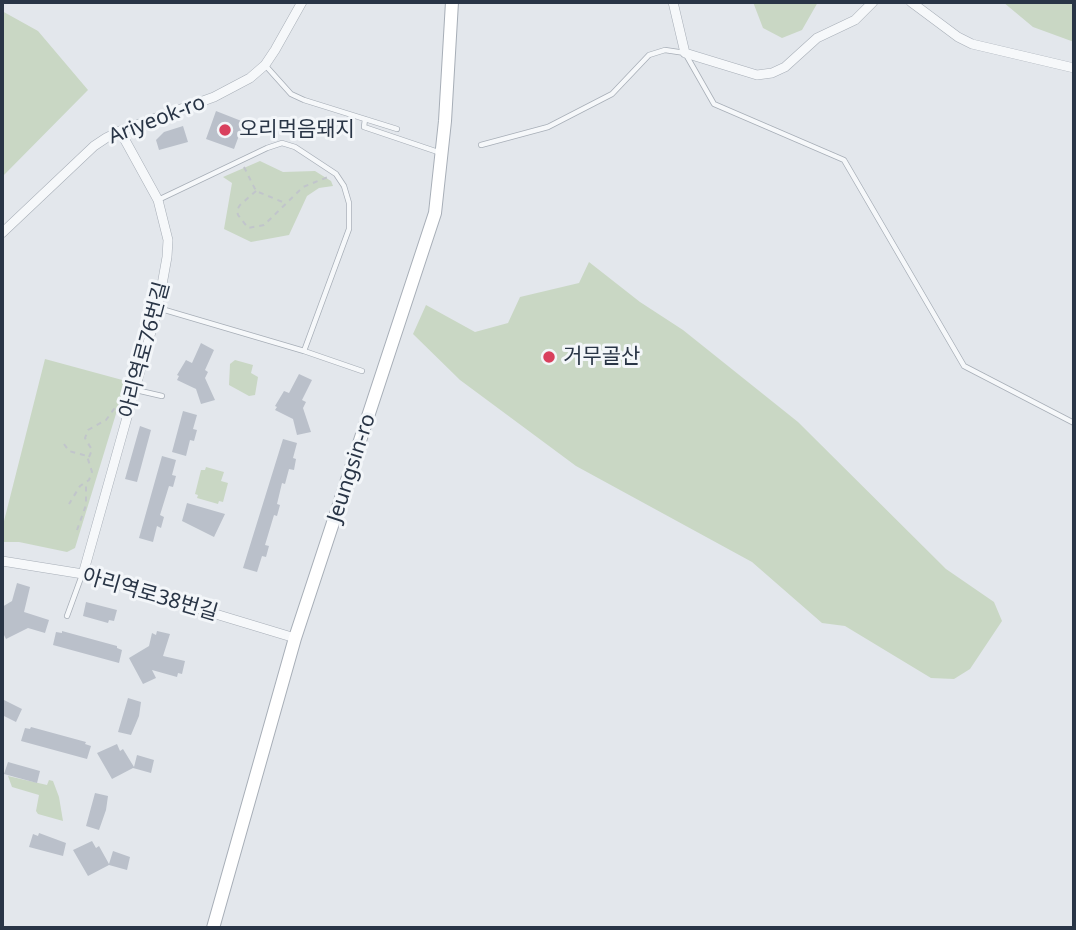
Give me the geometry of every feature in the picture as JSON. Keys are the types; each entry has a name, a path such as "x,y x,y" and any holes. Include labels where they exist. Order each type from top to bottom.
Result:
{"street":[{"name":"Ariyeok-ro","path":"2,233 94,146 120,131 214,97 250,78 265,65 302,2"},
{"name":"Jeungsin-ro","path":"213,928 295,638 435,214 442,153 452,2"},
{"path":"673,2 685,53 757,75 772,73 798,57 817,38 855,20 873,2"},
{"path":"911,2 958,37 972,44 1074,68"},
{"name":"아리역로76번길","path":"83,574 158,307 168,240 158,200 120,131"},
{"name":"아리역로38번길","path":"2,561 83,574 295,638"}],"lane":[{"path":"481,145 548,127 612,94 649,55 665,50 685,53 714,104 844,160 964,366 1074,423"},
{"path":"265,65 291,94 397,129"},
{"path":"365,119 364,127 442,153"},
{"path":"158,200 267,148 282,144 295,147 335,174 344,186 349,203 349,229 304,351"},
{"path":"158,307 362,371"},
{"path":"135,389 162,396"},
{"path":"67,616 83,574"}],"path":[{"path":"240,161 256,191 286,204"},
{"path":"256,191 237,210 248,228 264,225 303,187 335,174"},
{"path":"88,457 92,450 86,442 86,434 92,426 106,420 114,410"},
{"path":"64,444 69,451 84,453 88,457 92,472 69,504"},
{"path":"78,530 86,505 86,482"}],"green space":[{"path":"753,2 818,2 802,30 782,38 763,28"},
{"path":"1003,2 1074,2 1074,42 1033,27"},
{"path":"2,11 38,31 88,90 2,177"},
{"path":"260,161 283,172 315,171 331,181 333,186 319,188 307,196 289,235 251,242 224,229 232,183 223,177"},
{"path":"589,262 640,302 683,330 798,422 946,569 994,602 1002,621 970,669 954,679 931,678 845,626 822,623 752,562 576,466 460,380 413,334 426,305 475,332 508,323 520,297 579,283"},
{"path":"45,359 126,381 75,548 67,552 19,542 2,542 2,529"},
{"path":"235,360 253,365 251,373 258,377 255,395 249,396 229,385 230,364"},
{"path":"206,467 224,472 221,481 228,483 223,502 219,501 218,504 197,498 198,495 195,494 201,470"},
{"path":"8,776 47,785 49,780 53,781 63,821 38,814 36,811 39,795 12,787"}],"building":[{"name":"오리먹음돼지","path":"216,111 244,122 234,149 206,139"},
{"path":"183,126 188,142 159,150 156,140 164,132"},
{"path":"201,343 214,350 205,370 208,372 205,378 215,400 201,404 196,389 177,380 177,375 186,360 192,363"},
{"path":"299,374 312,380 302,400 306,402 303,408 311,432 297,435 293,419 275,410 275,406 284,391 289,393"},
{"path":"183,411 197,415 193,429 197,430 194,441 190,440 186,456 172,452"},
{"path":"140,426 151,430 137,482 125,479"},
{"path":"283,439 297,443 293,458 296,459 294,470 289,469 285,484 282,483 277,516 274,515 265,545 269,546 266,557 262,556 257,572 243,568"},
{"path":"162,456 176,460 172,475 176,476 173,487 169,486 160,515 164,517 161,528 157,526 153,542 139,538"},
{"path":"187,503 225,514 214,537 182,521"},
{"path":"17,583 30,587 24,612 49,620 45,633 28,628 6,639 2,631 2,607 12,601"},
{"path":"86,602 117,610 114,621 109,620 108,623 83,616"},
{"path":"62,631 117,646 122,650 119,663 53,645 56,632"},
{"path":"157,631 170,634 163,656 185,661 182,674 178,673 177,677 152,670 156,678 143,684 129,658 149,646 152,633 156,635"},
{"path":"128,698 141,702 139,716 131,735 118,732"},
{"path":"2,699 22,709 16,722 2,715"},
{"path":"31,727 86,742 85,744 91,746 87,759 21,741 25,728"},
{"path":"117,744 134,767 137,755 154,760 151,773 133,768 112,779 97,753"},
{"path":"8,762 40,771 37,783 4,774"},
{"path":"95,793 108,796 99,830 86,826"},
{"path":"39,833 66,843 63,856 29,847 33,834 38,836"},
{"path":"92,841 96,848 99,846 109,864 113,851 130,857 127,870 109,865 88,876 73,850"}],"place":[{"name":"오리먹음돼지","path":"225,130"},
{"name":"거무골산","path":"549,357"}]}
